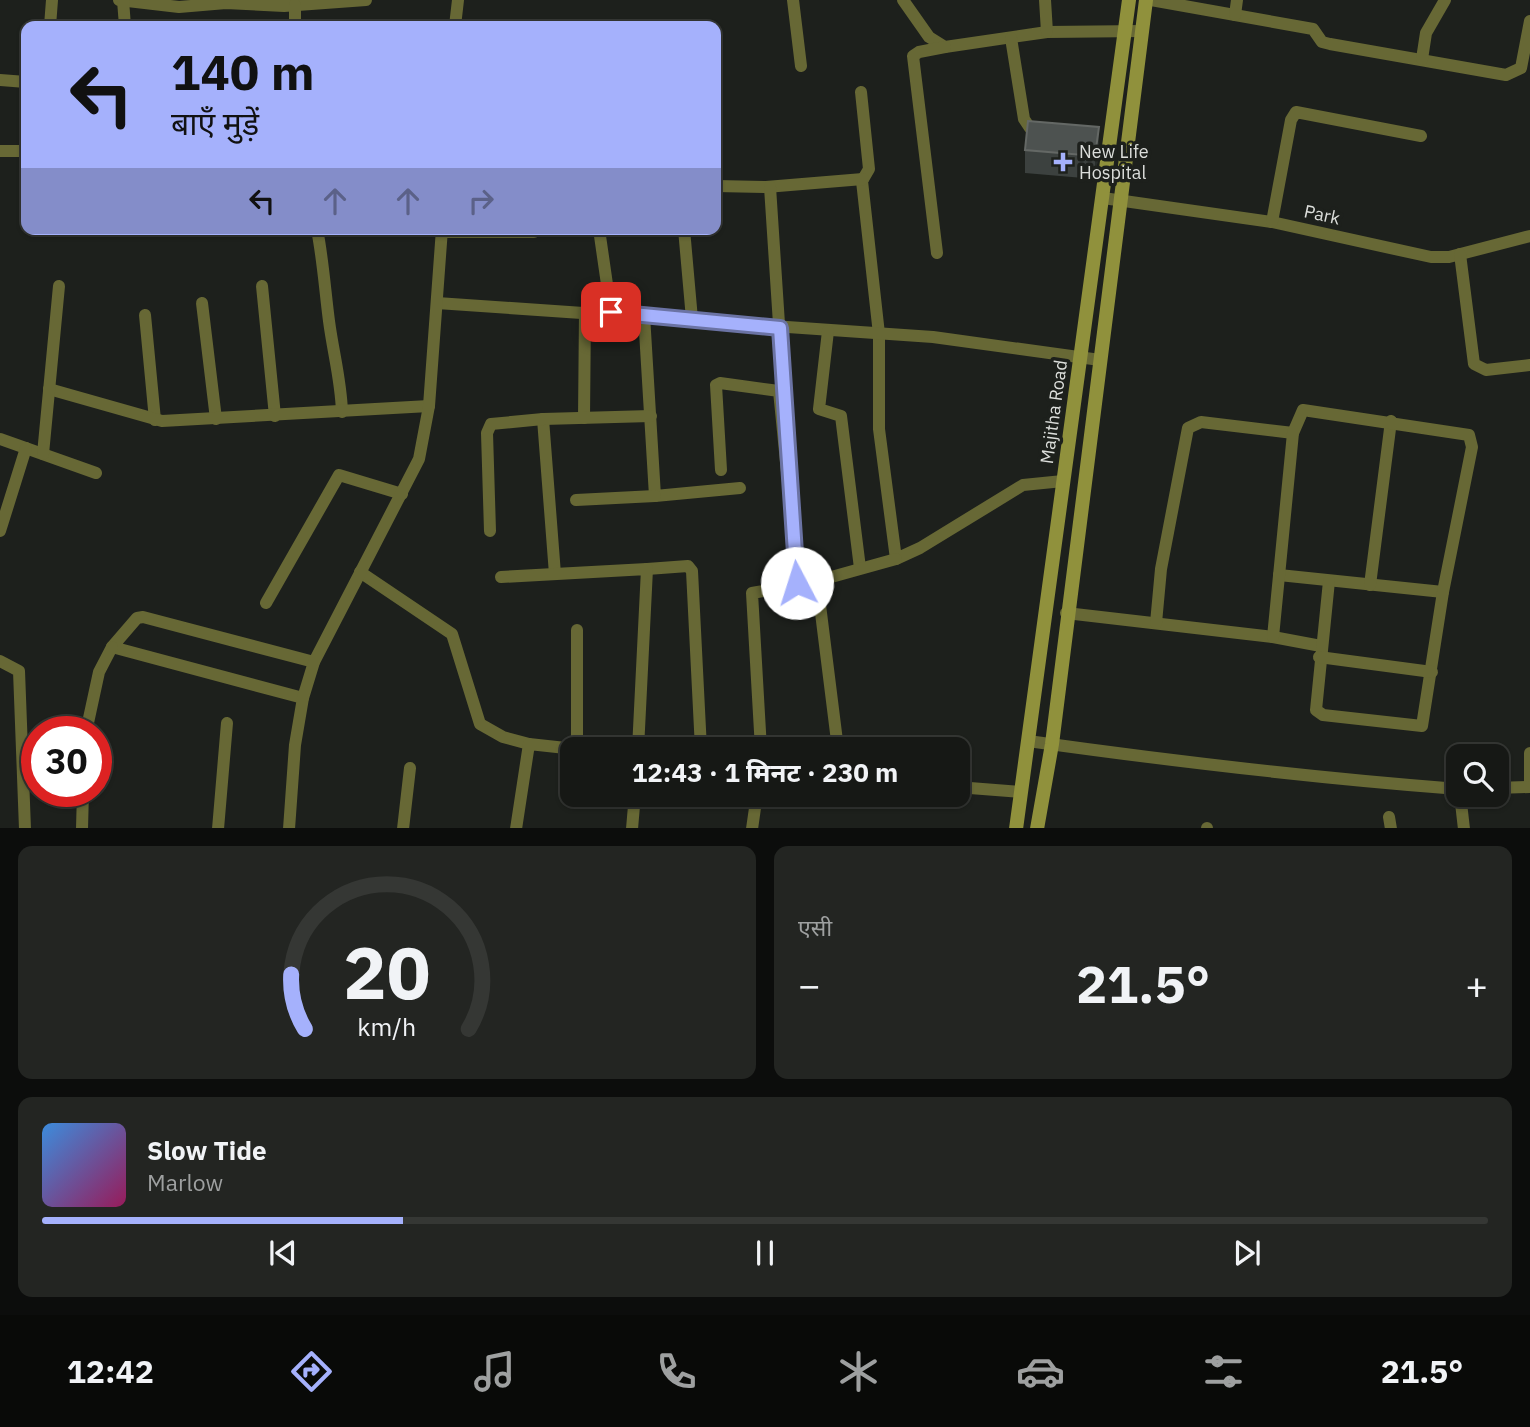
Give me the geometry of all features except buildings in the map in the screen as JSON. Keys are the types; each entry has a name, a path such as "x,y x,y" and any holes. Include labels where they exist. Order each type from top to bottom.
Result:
{"main road":[{"name":"Majitha Road","path":"1017,828 1103,198 1105,135 1126,31 1129,0"},
{"path":"1037,828 1052,744 1066,613 1148,0"}],"street":[{"path":"50,21 52,0"},
{"path":"124,21 121,0 179,7 225,1 295,5 366,0"},
{"path":"456,21 458,0"},
{"path":"793,0 801,66"},
{"path":"903,0 929,37 945,47"},
{"path":"1045,0 1047,32"},
{"path":"1148,0 1312,29 1322,42 1330,44 1506,75 1516,73 1526,65 1530,21"},
{"path":"1235,15 1237,0"},
{"path":"1422,59 1426,33 1445,0"},
{"path":"295,5 295,21"},
{"path":"937,253 913,60 919,52 1047,32 1142,31"},
{"path":"1011,38 1027,125 1034,131 1060,132"},
{"path":"0,80 21,82"},
{"path":"861,92 869,169 863,178 879,334 879,429 895,559"},
{"path":"1272,222 1291,120 1296,112 1421,136"},
{"path":"0,151 21,151"},
{"path":"721,186 770,187 863,178"},
{"path":"770,187 797,583"},
{"name":"Park","path":"1103,198 1272,222 1432,257 1460,254 1530,236"},
{"path":"318,235 326,278 330,329 341,380 342,412"},
{"path":"289,828 295,745 303,698 314,662 419,459 429,406 442,235"},
{"path":"600,235 611,312"},
{"path":"685,235 692,319"},
{"path":"1460,254 1474,364 1486,370 1530,365"},
{"path":"43,454 59,286"},
{"path":"262,286 275,416"},
{"path":"202,303 216,419"},
{"path":"437,303 611,312 780,328 959,340 1100,360"},
{"path":"584,311 584,418"},
{"path":"145,315 155,420"},
{"path":"644,315 655,496"},
{"path":"828,331 819,409 841,416 860,568"},
{"path":"721,470 716,385 720,383 779,391 793,526"},
{"path":"49,389 155,420 275,416 429,406"},
{"path":"1273,637 1293,433 1303,410 1465,433 1472,440 1443,592 1425,722 1420,727 1323,715 1315,707 1329,581"},
{"path":"490,531 488,428 496,421 651,416"},
{"path":"543,419 555,574"},
{"path":"1370,585 1391,421"},
{"path":"1156,623 1161,569 1188,428 1200,422 1293,433"},
{"path":"0,439 96,473"},
{"path":"1,524 26,448"},
{"path":"266,603 340,475 402,494"},
{"path":"760,737 751,596 757,591 817,581 895,559 920,548 1023,485 1063,481"},
{"path":"576,500 740,488"},
{"path":"501,577 688,566 692,571 700,737"},
{"path":"639,737 647,569"},
{"path":"360,572 452,634 480,724 503,737 528,744 560,747"},
{"path":"1279,575 1443,592"},
{"path":"817,581 836,737"},
{"path":"1066,613 1273,637 1320,651 1432,672"},
{"path":"89,716 99,672 112,647 137,618 143,617 314,662"},
{"path":"575,737 577,630"},
{"path":"112,647 303,698"},
{"path":"0,661 19,671 25,828"},
{"path":"218,828 226,723"},
{"path":"1028,741 1301,776 1446,788"},
{"path":"516,828 528,744"},
{"path":"1509,787 1530,785 1530,753"},
{"path":"403,828 410,768"},
{"path":"970,788 1021,792"},
{"path":"82,828 83,807"},
{"path":"632,828 634,807"},
{"path":"752,828 755,807"},
{"path":"1462,807 1464,828"}],"place":[{"name":"New Life Hospital","path":"1063,162"}],"route":[{"path":"611,312 780,328 797,583"}]}
